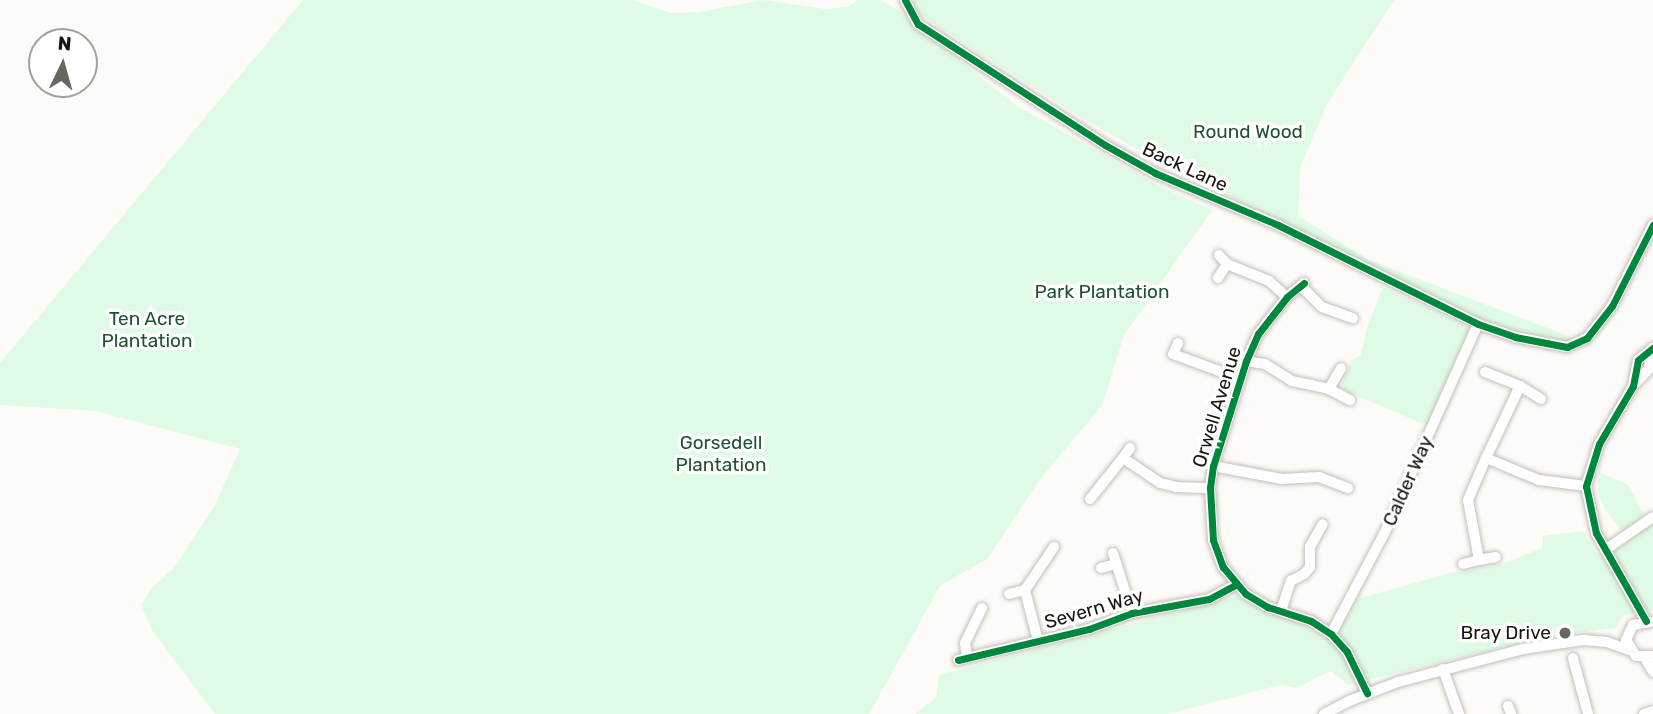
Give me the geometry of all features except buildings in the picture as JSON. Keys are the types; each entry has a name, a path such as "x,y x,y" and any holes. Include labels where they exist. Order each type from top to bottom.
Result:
{"street":[{"name":"Back Lane","path":"905,0 918,24 1105,145 1155,173 1278,225 1478,324 1550,345 1567,347 1580,344 1602,322 1653,225"},
{"path":"1218,278 1223,260 1269,281 1287,297"},
{"name":"Orwell Avenue","path":"1353,318 1322,307 1303,284 1287,297 1258,334 1246,360 1213,466 1210,488 1213,540 1223,568 1236,585 1260,603 1311,621 1331,634 1347,652 1367,693"},
{"name":"Calder Way","path":"1331,634 1384,534 1478,324"},
{"path":"1166,364 1175,348 1241,379"},
{"path":"1650,622 1635,607 1596,533 1586,486 1599,444 1633,386 1649,369 1653,349"},
{"path":"1246,360 1265,364 1292,382 1329,389 1350,400"},
{"path":"1329,389 1341,368"},
{"path":"1485,372 1520,386 1541,399"},
{"path":"1479,559 1468,500 1520,386"},
{"path":"1090,499 1130,448"},
{"path":"1123,458 1160,483 1177,487 1210,488"},
{"path":"1486,458 1539,480 1586,486"},
{"path":"1213,466 1282,479 1319,477 1348,488"},
{"path":"1605,550 1653,517"},
{"path":"1281,611 1291,581 1304,575 1310,567 1310,547 1323,524"},
{"path":"1009,594 1026,590 1054,547"},
{"path":"1464,564 1496,557"},
{"path":"1101,568 1114,558 1132,613"},
{"name":"Severn Way","path":"982,608 965,643 962,659 1102,625 1132,613 1209,599 1236,585"},
{"path":"1026,590 1038,641"},
{"path":"1324,714 1367,693 1443,669 1557,642 1607,642 1626,636 1633,625 1635,607"},
{"path":"1633,625 1650,622"},
{"path":"1626,636 1629,650"},
{"path":"1607,642 1649,657 1653,672"},
{"path":"1573,658 1588,714"},
{"path":"1443,669 1459,714"},
{"path":"1644,714 1653,711"}],"green space":[{"path":"303,0 633,0 670,13 699,12 763,0 825,9 847,7 858,0 881,0 898,10 1014,104 1161,187 1212,210 1124,335 1102,406 1040,479 987,559 940,586 869,714 215,714 152,630 141,605 153,587 175,567 215,505 240,449 96,411 0,405 0,363"},
{"name":"Round Wood","path":"914,0 1394,0 1327,104 1300,168 1298,216 1369,260 1579,340 1574,343 1509,331 1475,319 1165,165 1079,116 920,15 914,8"},
{"path":"1383,287 1463,324 1467,329 1468,334 1428,426 1344,390 1342,383 1351,361 1361,355 1367,327"},
{"path":"1599,472 1628,485 1645,517 1622,531 1605,510 1598,491"},
{"path":"1653,523 1653,611 1623,615 1616,628 1551,636 1348,685 1333,672 1328,672 1297,688 1280,685 1167,714 915,714 936,698 939,675 1237,596 1325,636 1335,619 1358,599 1450,573 1502,564 1542,548 1543,536 1583,531 1598,556 1620,547"}],"cycle path":[{"path":"905,0 918,24 1105,145 1155,173 1278,225 1478,324 1515,337 1567,347 1587,338 1612,306 1653,225"},
{"path":"1304,283 1287,297 1258,334 1246,361 1213,466 1210,488 1213,540 1223,567 1246,594 1268,607 1311,621 1331,634 1347,652 1367,693"},
{"path":"1646,621 1596,533 1586,486 1599,444 1633,386 1638,360 1653,348"},
{"path":"958,660 1089,629 1132,613 1209,599 1235,585"}],"place":[{"name":"Bray Drive","path":"1565,633"}],"park label":[{"name":"Park Plantation","path":"1102,292"},
{"name":"Ten Acre Plantation","path":"147,330"},
{"name":"Gorsedell Plantation","path":"721,454"}]}
